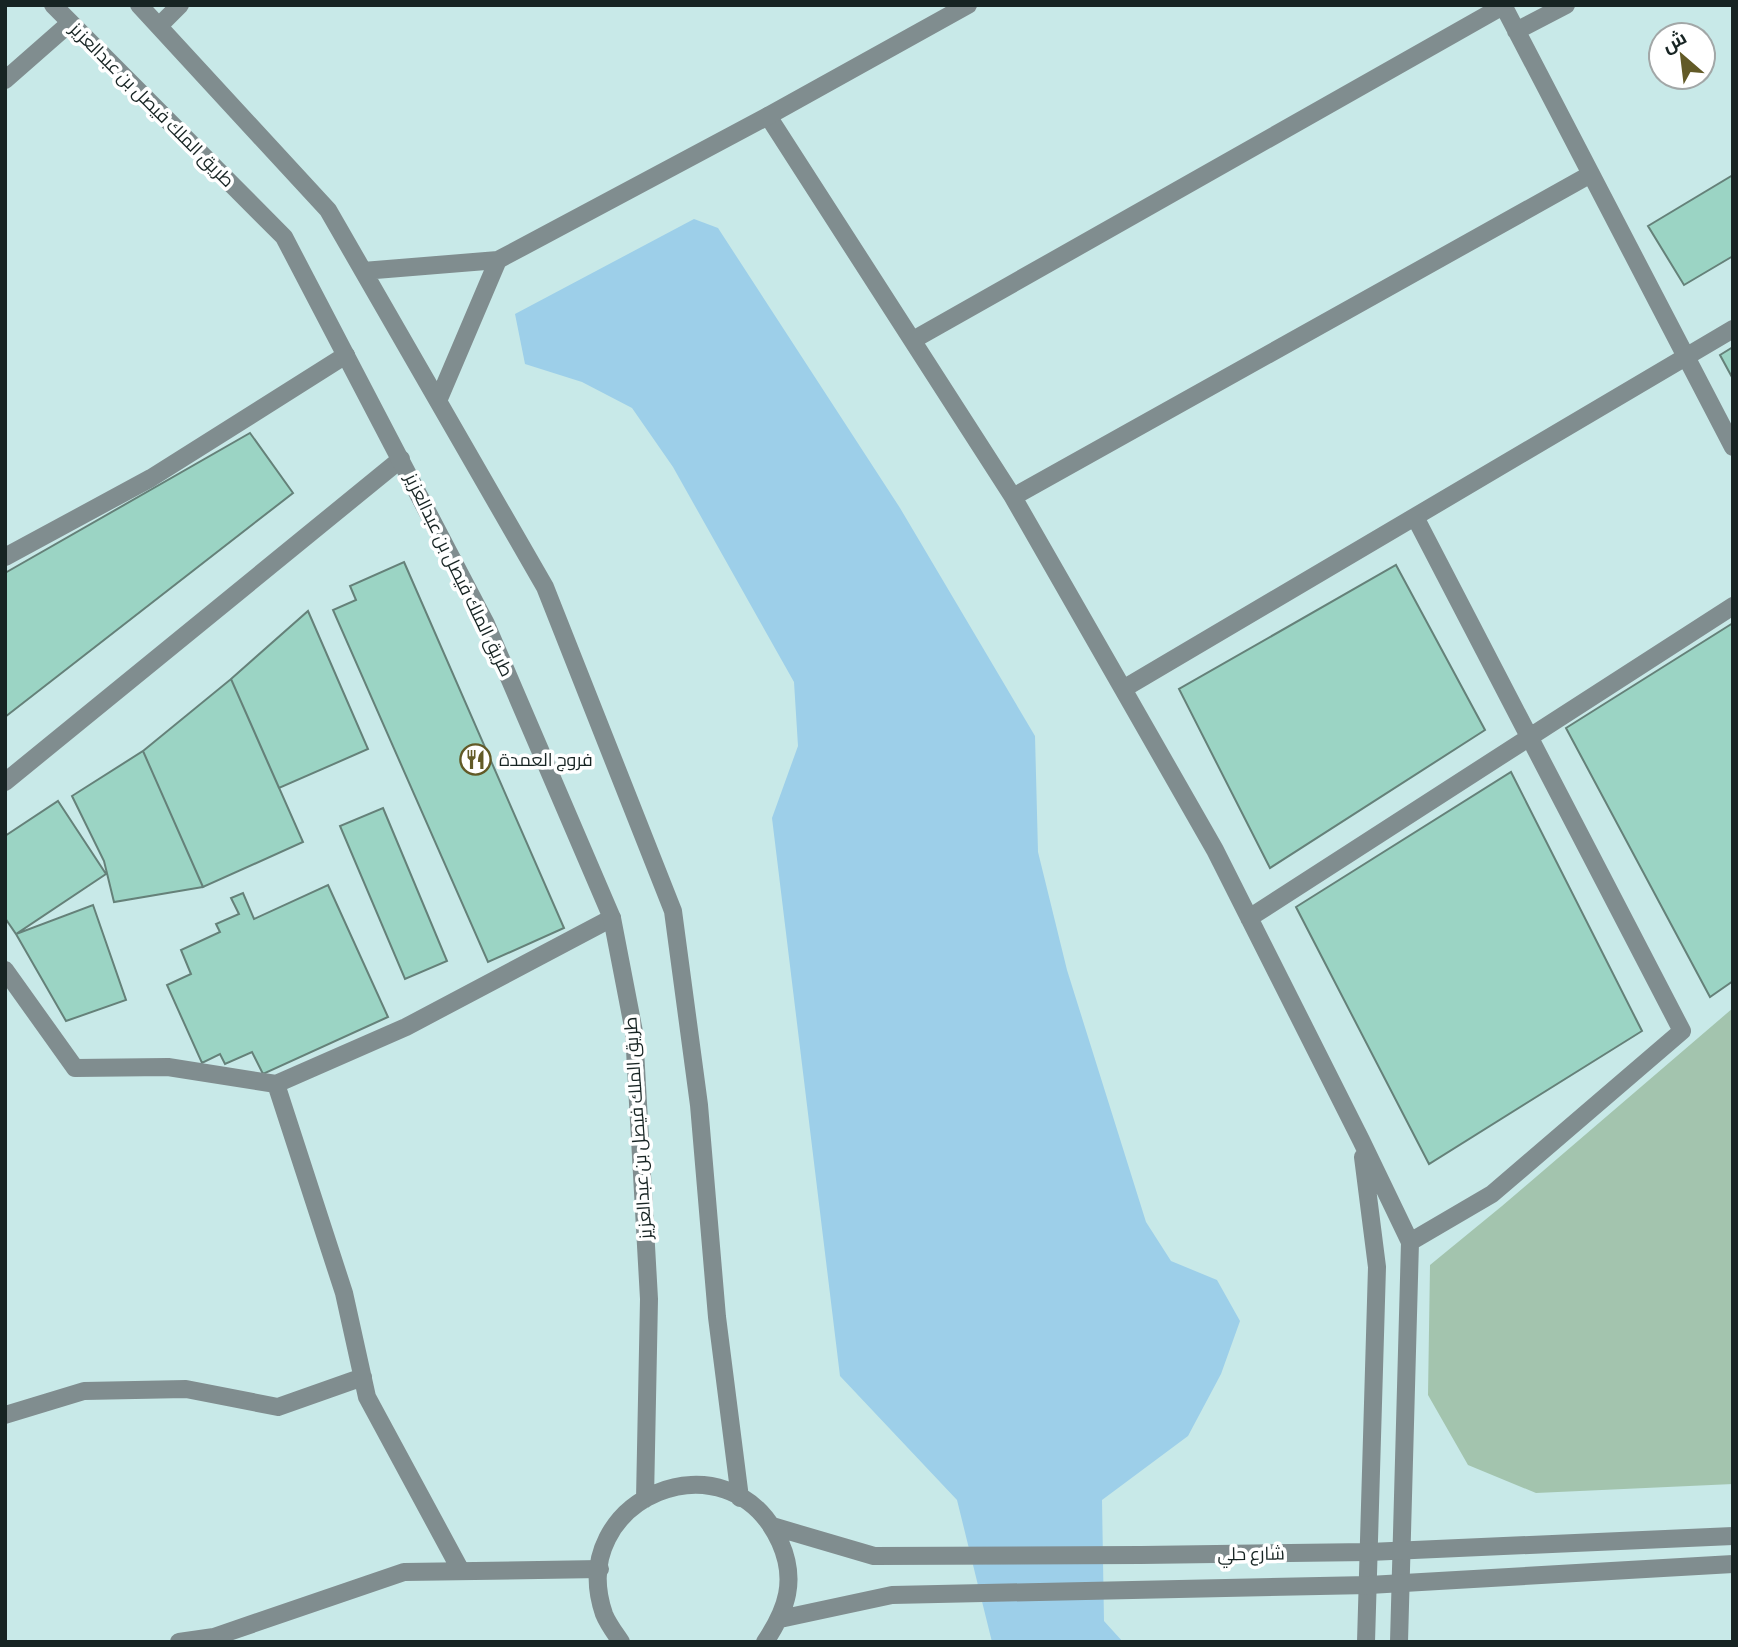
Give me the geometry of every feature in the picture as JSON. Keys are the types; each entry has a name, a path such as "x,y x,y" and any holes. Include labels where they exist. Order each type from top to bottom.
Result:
{"street":[{"name":"طريق الملك فيصل بن عبدالعزيز","path":"53,5 284,237 486,624 612,918 634,1032 649,1299 645,1499"},
{"path":"139,5 328,211 545,587 673,911 699,1105 717,1317 740,1498"},
{"path":"159,26 180,5"},
{"path":"363,271 498,260 768,116 968,5"},
{"path":"1516,32 1566,5"},
{"path":"913,340 1503,6 1733,447"},
{"path":"5,80 70,23"},
{"path":"768,116 1013,496 1124,689 1215,850 1410,1242 1399,1642"},
{"path":"1013,496 1591,174"},
{"path":"438,401 498,260"},
{"path":"1124,689 1733,330"},
{"path":"5,557 152,478 346,355"},
{"path":"5,782 401,459"},
{"path":"1410,1242 1492,1194 1682,1031 1415,517"},
{"path":"1249,918 1733,606"},
{"path":"5,970 75,1068 168,1067 276,1084 406,1027 612,918"},
{"path":"276,1084 344,1293 367,1397 461,1571"},
{"path":"1361,1140 1377,1267 1366,1642"},
{"path":"5,1415 84,1391 186,1389 278,1407 363,1377"},
{"path":"621,1642 605,1616 598,1586 601,1556 613,1528 634,1505 661,1490 691,1484 721,1488 750,1503 772,1526 786,1555 789,1587 780,1619 765,1642"},
{"name":"شارع حلي","path":"772,1526 874,1556 1369,1552 1733,1536"},
{"name":"شارع حلي","path":"780,1619 892,1595 1369,1585 1733,1564"},
{"path":"179,1642 214,1637 404,1572 600,1569"}],"green space":[{"path":"1733,1008 1733,1484 1536,1493 1468,1465 1428,1395 1430,1265"}],"water":[{"path":"694,219 718,228 900,508 1035,736 1038,852 1067,970 1146,1222 1171,1261 1217,1280 1240,1321 1221,1374 1188,1436 1102,1500 1104,1621 1123,1642 992,1642 957,1500 840,1376 772,818 798,746 794,682 673,467 632,408 582,382 525,364 515,314"}],"building":[{"path":"1733,175 1733,256 1684,285 1648,226"},
{"path":"1733,347 1733,379 1720,355"},
{"path":"250,433 293,493 5,717 5,573"},
{"path":"404,562 564,928 488,962 333,610 356,600 350,586"},
{"path":"1396,565 1485,730 1270,868 1179,689"},
{"path":"308,611 368,749 279,788 231,679"},
{"path":"1733,623 1733,981 1710,997 1566,728"},
{"path":"231,679 303,842 203,887 143,751"},
{"path":"143,751 203,887 114,902 104,861 72,796"},
{"path":"1511,772 1642,1031 1429,1164 1296,907"},
{"path":"58,801 106,874 16,934 5,918 5,836"},
{"path":"383,808 447,961 405,979 340,826"},
{"path":"328,885 388,1017 263,1074 252,1052 225,1064 220,1054 202,1063 167,985 191,974 181,950 220,932 216,924 239,914 231,898 243,893 254,919"},
{"path":"93,905 126,1000 66,1021 16,934"}],"place":[{"name":"فروج العمدة","path":"476,760"}]}
